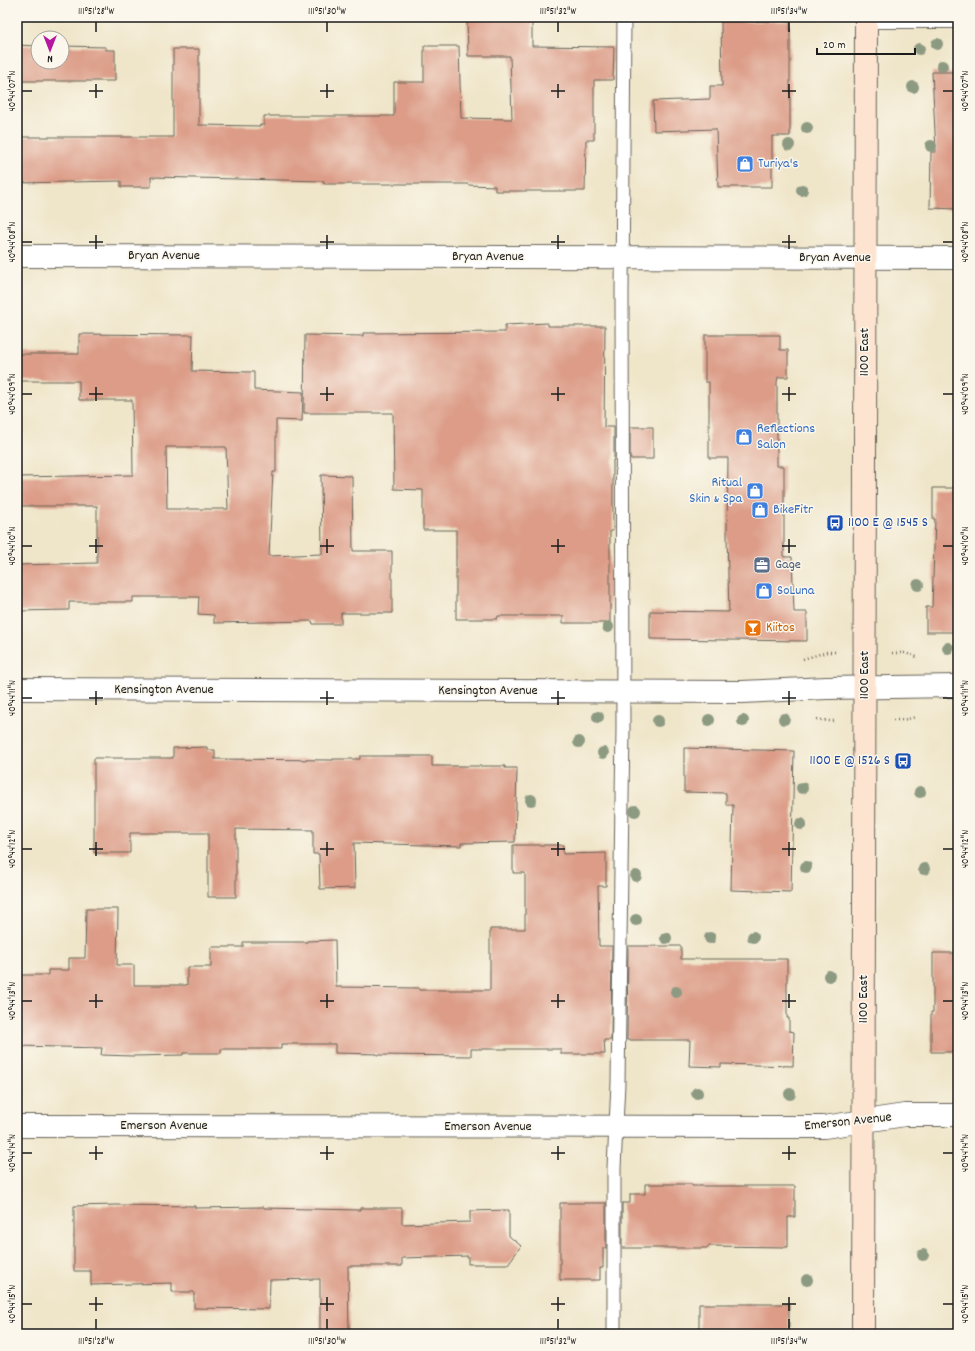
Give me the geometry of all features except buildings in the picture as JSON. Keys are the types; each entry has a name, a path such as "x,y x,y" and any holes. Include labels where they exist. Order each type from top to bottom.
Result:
{"street":[{"path":"866,17 958,18"},
{"name":"1100 East","path":"863,1334 866,17"},
{"name":"Bryan Avenue","path":"17,256 958,258"},
{"name":"Kensington Avenue","path":"17,689 742,692 958,686"},
{"name":"Emerson Avenue","path":"17,1126 824,1127 906,1115 958,1115"}],"lane":[{"path":"614,1334 614,1168 618,1083 623,691 622,296 624,17"}],"place":[{"name":"Turiya's","path":"745,164"},
{"name":"Reflections Salon","path":"744,437"},
{"name":"Ritual Skin & Spa","path":"755,491"},
{"name":"BikeFitr","path":"760,510"},
{"name":"1100 E @ 1545 S","path":"835,523"},
{"name":"Gage","path":"762,565"},
{"name":"SoLuna","path":"764,591"},
{"name":"Kiitos","path":"753,628"},
{"name":"1100 E @ 1526 S","path":"903,761"}]}
